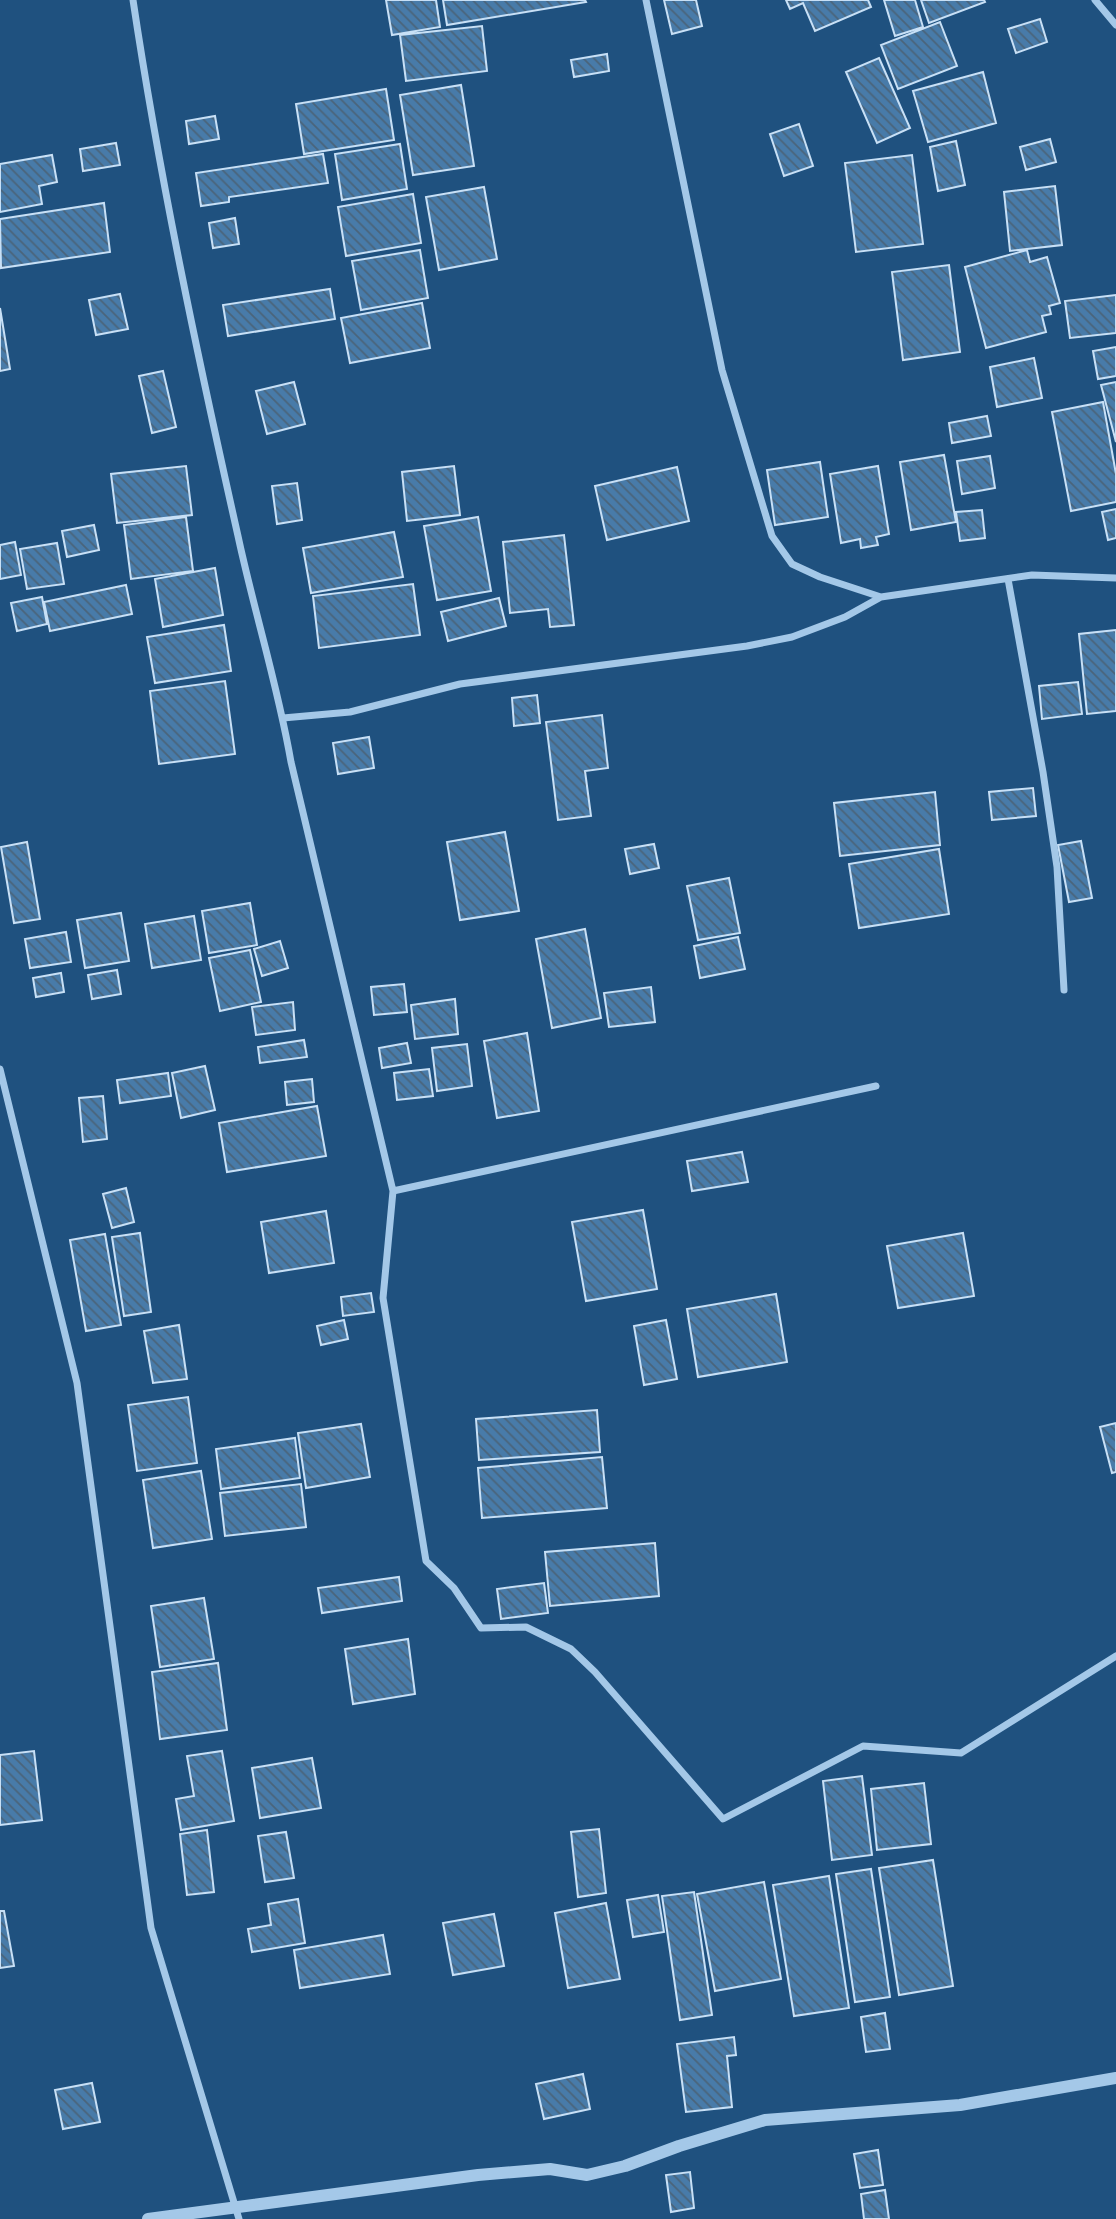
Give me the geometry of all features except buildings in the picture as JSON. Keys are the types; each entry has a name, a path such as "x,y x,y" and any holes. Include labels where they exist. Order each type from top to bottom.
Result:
{"street":[{"path":"133,0 187,304 238,539 284,718 291,762 393,1191 383,1298 426,1561 454,1588 481,1628 527,1627 571,1649 595,1672 723,1819 863,1746 961,1754 1116,1656"},
{"path":"646,0 722,370 772,536 792,564 820,577 881,597"},
{"path":"1095,0 1116,25"},
{"path":"284,718 350,712 460,684 747,646 792,637 845,617 881,597 1032,575 1116,578"},
{"path":"1008,579 1043,772 1057,867 1064,990"},
{"path":"0,1069 77,1383 150,1928 237,2213"},
{"path":"393,1191 876,1086"},
{"path":"148,2219 237,2213 478,2175 550,2169 587,2175 625,2166 679,2146 765,2120 960,2105 1116,2078"}]}
